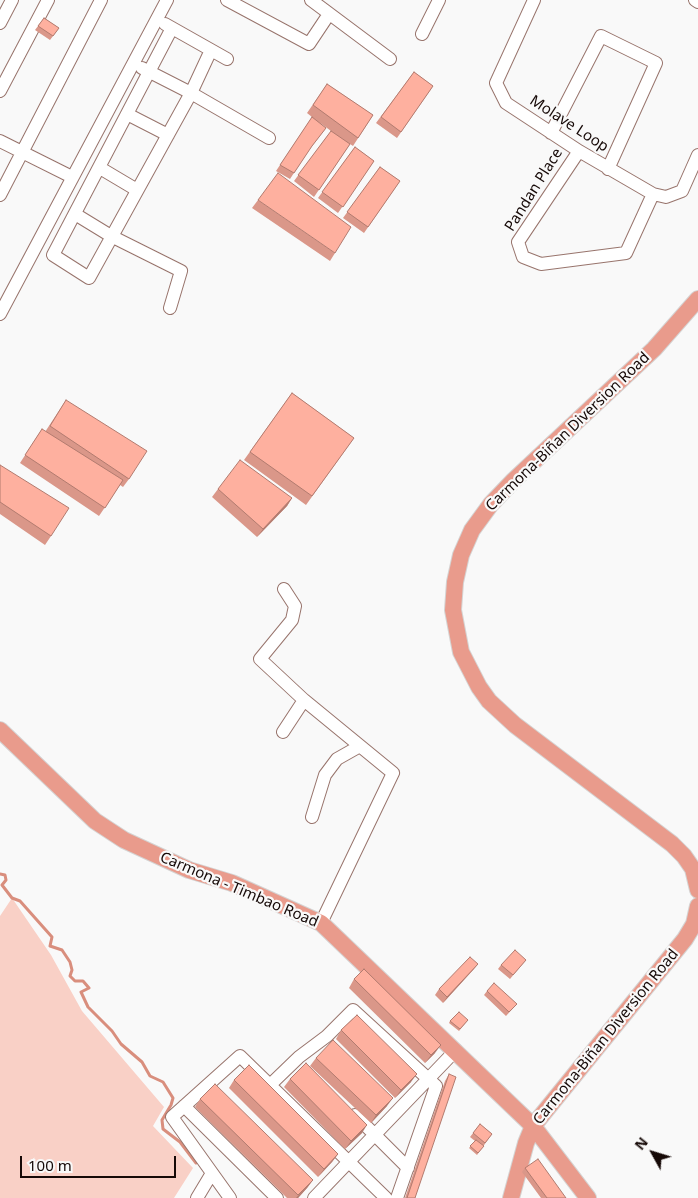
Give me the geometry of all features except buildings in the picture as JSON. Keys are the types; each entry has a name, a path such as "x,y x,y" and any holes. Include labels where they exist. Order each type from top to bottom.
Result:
{"main road":[{"name":"Carmona-Biñan Diversion Road","path":"698,299 654,349 514,480 491,504 472,530 461,555 455,582 453,610 461,652 479,686 490,700 515,725 672,844 693,869 698,890"},
{"name":"Carmona - Timbao Road","path":"0,730 95,821 124,840 189,870 232,883 321,923 456,1050 533,1126 588,1198"},
{"name":"Carmona-Biñan Diversion Road","path":"510,1198 533,1126 685,939 694,924 698,906"}],"street":[{"path":"0,23 12,0"},
{"path":"0,91 48,0"},
{"path":"0,195 100,0"},
{"path":"0,314 166,0"},
{"path":"227,0 309,44 329,14"},
{"path":"311,0 390,59"},
{"path":"422,34 439,0"},
{"name":"Molave Loop","path":"534,0 496,82 506,103 608,169 653,194"},
{"path":"156,19 227,59"},
{"path":"172,28 52,256 88,278 191,93 211,50"},
{"path":"551,133 601,36 656,63 608,169"},
{"path":"133,64 191,93 269,138"},
{"path":"127,114 168,135"},
{"path":"0,141 72,177"},
{"name":"Pandan Place","path":"579,151 518,242 523,257 541,264 626,253 653,194"},
{"path":"653,194 666,197 682,191 698,155"},
{"path":"100,168 137,190"},
{"path":"75,214 111,236 181,271 170,308"},
{"path":"284,589 295,606 292,620 260,658 304,700 393,773 321,923"},
{"path":"283,732 304,700"},
{"path":"312,817 326,775 337,759 360,746"},
{"path":"270,1086 330,1039 354,1010 436,1086 397,1198"},
{"path":"316,1191 349,1162 374,1135 396,1106 428,1079 456,1050"},
{"path":"230,1198 172,1116 240,1056 349,1162 377,1195"},
{"path":"210,1082 220,1093"},
{"path":"184,1106 277,1198"},
{"path":"347,1107 408,1168"},
{"path":"197,1198 212,1173"}],"shaded area":[{"path":"12,898 51,955 82,1011 164,1107 153,1126 193,1168 174,1198 0,1198 0,916"}],"waterway":[{"path":"0,874 5,875 6,880 2,885 12,898 20,901 52,937 50,946 62,950 70,962 72,970 70,976 75,981 83,981 89,988 81,992 88,1007 112,1031 121,1044 142,1062 150,1076 163,1082 173,1098 162,1120 163,1129 180,1142 196,1163"}]}
